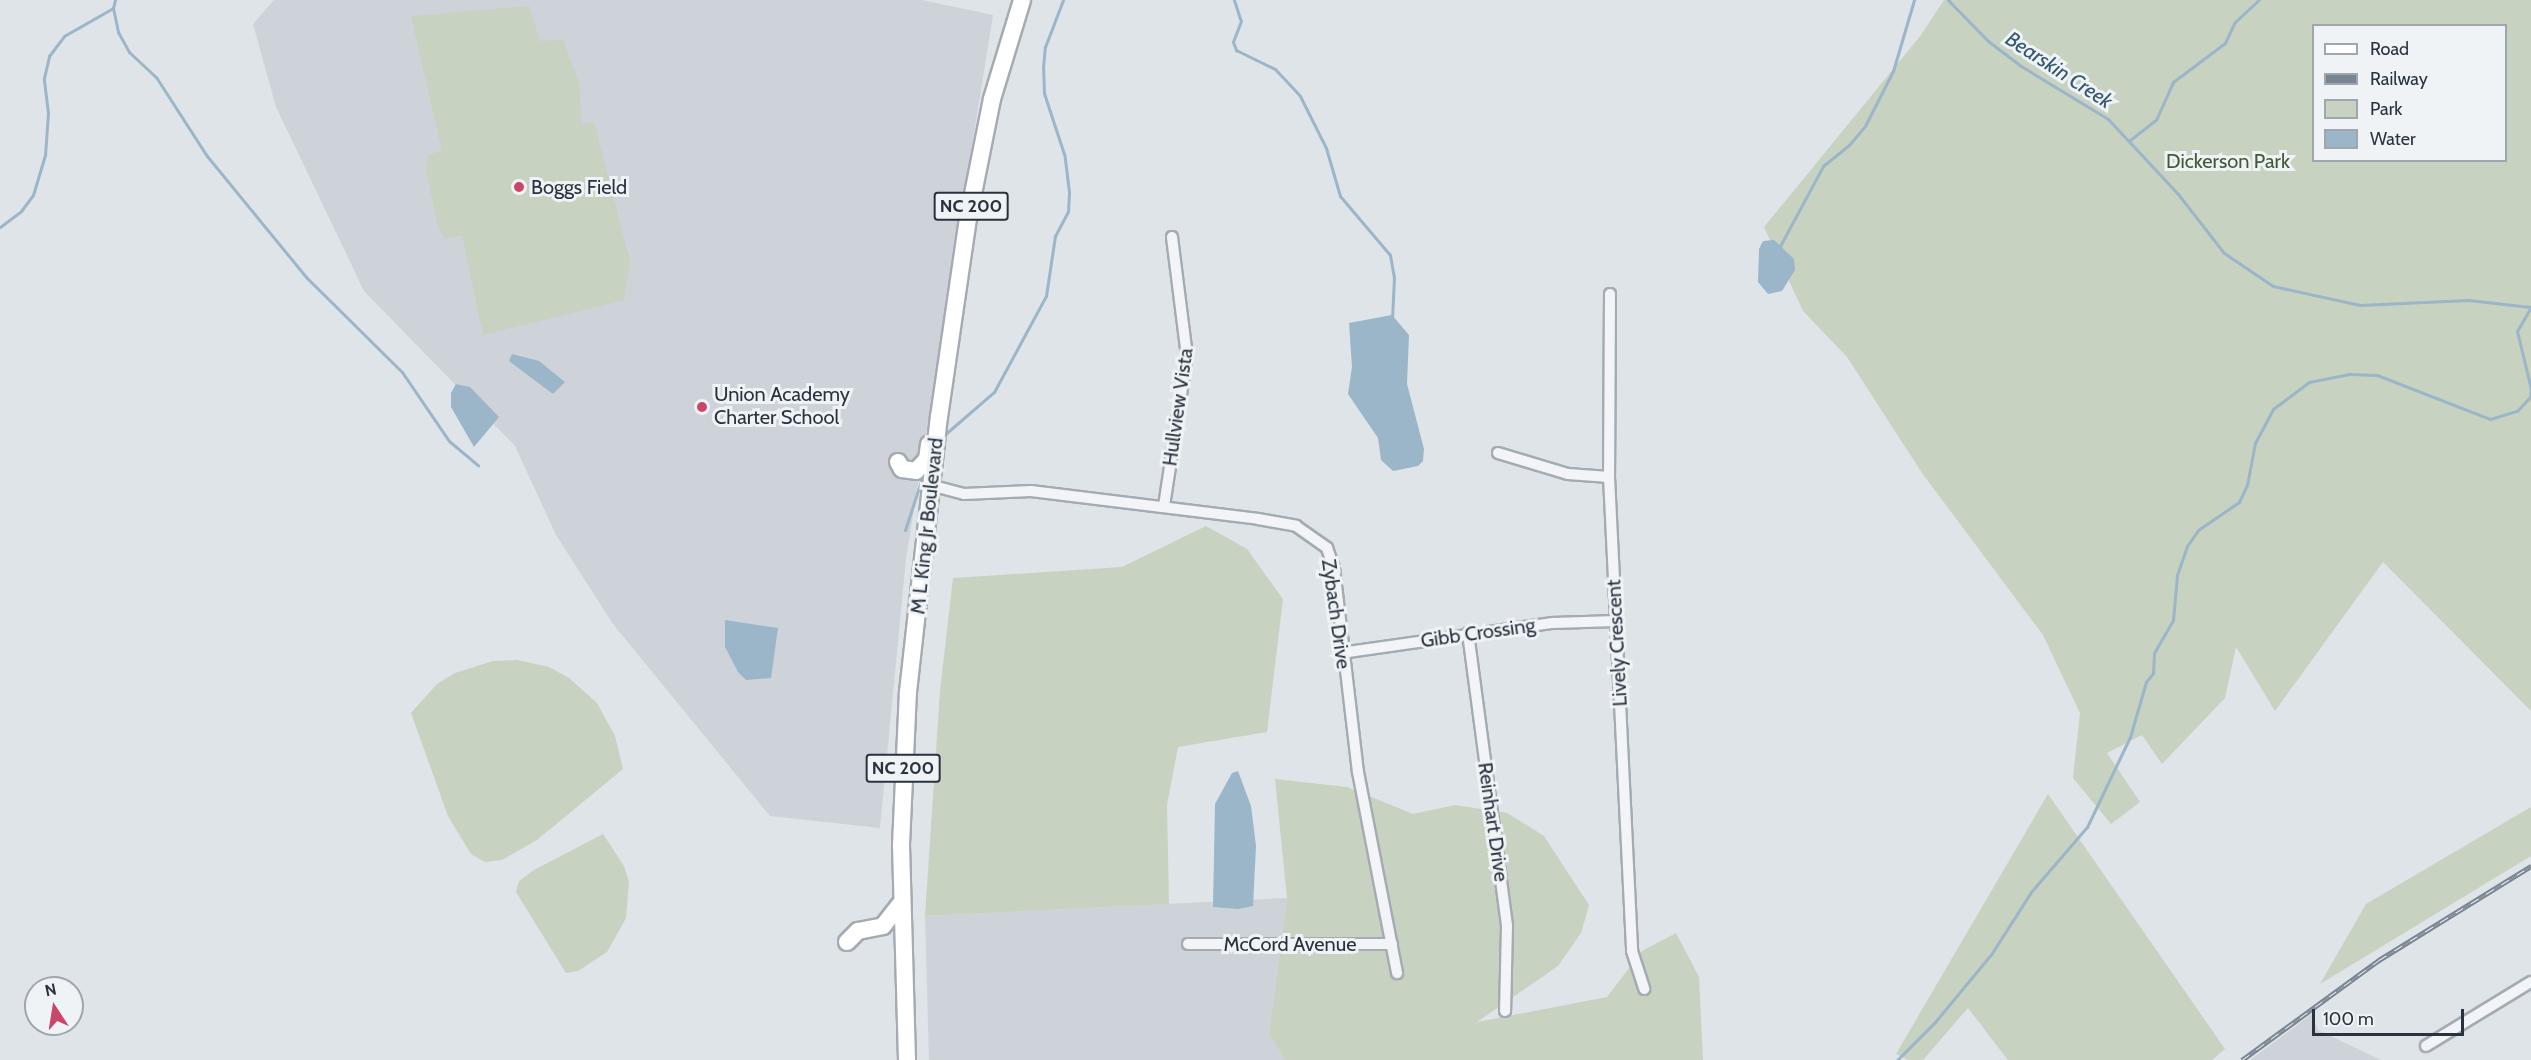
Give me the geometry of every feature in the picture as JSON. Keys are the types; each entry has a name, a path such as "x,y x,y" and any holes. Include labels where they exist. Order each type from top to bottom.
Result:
{"main road":[{"name":"M L King Jr Boulevard","path":"907,1060 902,902 902,786 908,692 934,486 939,417 968,219 992,99 1022,0"},
{"path":"897,462 902,469 916,471 927,459 957,258 968,219"},
{"path":"847,942 858,931 883,926 902,902"}],"street":[{"name":"Hullview Vista","path":"1164,506 1187,356 1172,237"},
{"name":"Lively Crescent","path":"1610,294 1609,477 1632,951 1644,989"},
{"path":"1498,453 1568,474 1609,477"},
{"name":"Zybach Drive","path":"934,486 963,494 1031,491 1164,506 1296,526 1327,548 1334,568 1341,653 1358,772 1397,973"},
{"name":"Gibb Crossing","path":"1341,653 1468,633 1553,623 1616,621"},
{"name":"Reinhart Drive","path":"1468,633 1507,926 1505,1011"},
{"name":"McCord Avenue","path":"1188,944 1392,944"},
{"path":"2426,1046 2531,982"}],"shaded area":[{"name":"Union Academy Charter School","path":"274,0 922,0 993,15 906,559 880,828 770,816 613,624 556,535 515,446 364,291 276,107 253,24"},
{"path":"1287,898 1269,1034 1285,1060 929,1060 925,916"},
{"path":"2312,1014 2318,1030 2381,1060 2250,1060"}],"green space":[{"name":"Dickerson Park","path":"1944,0 2531,0 2531,711 2383,562 2275,711 2236,647 2225,698 2162,764 2142,735 2107,753 2140,802 2111,824 2073,778 2080,713 2043,635 1922,473 1847,357 1803,311 1764,227 1921,35"},
{"name":"Boggs Field","path":"529,6 540,41 563,40 580,85 581,124 594,122 630,261 624,300 483,335 462,235 445,239 437,223 426,170 428,155 442,151 411,16"},
{"path":"1206,526 1247,549 1283,599 1267,732 1178,747 1167,805 1169,904 925,916 940,691 953,578 1122,567"},
{"path":"517,660 549,667 569,678 597,703 615,736 623,769 537,840 502,860 485,862 471,854 448,816 411,713 437,684 455,673 493,661"},
{"path":"1275,779 1347,787 1413,814 1455,805 1507,813 1544,836 1589,905 1581,933 1558,966 1477,1022 1607,997 1642,951 1676,933 1699,977 1703,1060 1285,1060 1269,1034 1287,898"},
{"path":"2048,794 2225,1049 2212,1060 2008,1060 1968,1008 1923,1060 1908,1060 1896,1054"},
{"path":"2531,807 2531,856 2320,984 2366,904"},
{"path":"603,834 624,866 629,882 626,918 607,952 578,971 566,973 516,892 519,881 534,870"}],"water":[{"path":"1774,240 1794,259 1795,270 1782,291 1768,294 1758,282 1759,249 1763,241"},
{"path":"1392,315 1409,335 1407,384 1424,449 1423,461 1418,466 1393,471 1381,460 1378,438 1348,394 1352,367 1349,323"},
{"path":"512,354 539,361 565,382 553,394 509,361"},
{"path":"456,384 470,387 499,417 474,447 451,407 451,393"},
{"path":"725,620 778,628 771,678 746,680 738,672 725,647"},
{"path":"1238,771 1251,806 1256,846 1253,906 1238,909 1213,907 1215,804 1232,773"}],"waterway":[{"path":"0,227 21,211 33,195 45,155 48,113 44,78 49,56 64,36 113,8 115,0"},
{"path":"943,436 994,392 1046,296 1055,236 1068,212 1069,192 1064,154 1044,93 1043,68 1045,47 1063,0"},
{"path":"1234,0 1241,21 1233,42 1236,50 1275,69 1300,96 1326,148 1340,196 1390,255 1394,277 1392,319"},
{"path":"1780,246 1823,166 1849,145 1865,126 1893,71 1914,0"},
{"name":"Bearskin Creek","path":"1948,0 1988,41 2021,66 2108,119 2178,194 2224,253 2273,286 2360,305 2468,300 2531,307"},
{"path":"2130,140 2156,120 2173,82 2225,43 2235,22 2259,0"},
{"path":"113,8 118,32 129,52 156,77 207,156 307,278 402,372 449,441 478,465"},
{"path":"2531,307 2517,331 2531,389"},
{"path":"1897,1060 1935,1022 1992,953 2031,892 2087,827 2130,737 2146,682 2153,673 2154,653 2173,620 2177,575 2187,546 2198,530 2239,502 2247,485 2255,443 2273,409 2309,382 2349,374 2377,375 2490,419 2517,411 2530,397 2531,389"},
{"path":"905,530 923,475"}],"railway":[{"path":"2242,1060 2379,960 2531,866"}],"place":[{"name":"Boggs Field","path":"519,187"},
{"name":"Union Academy Charter School","path":"702,407"}]}
